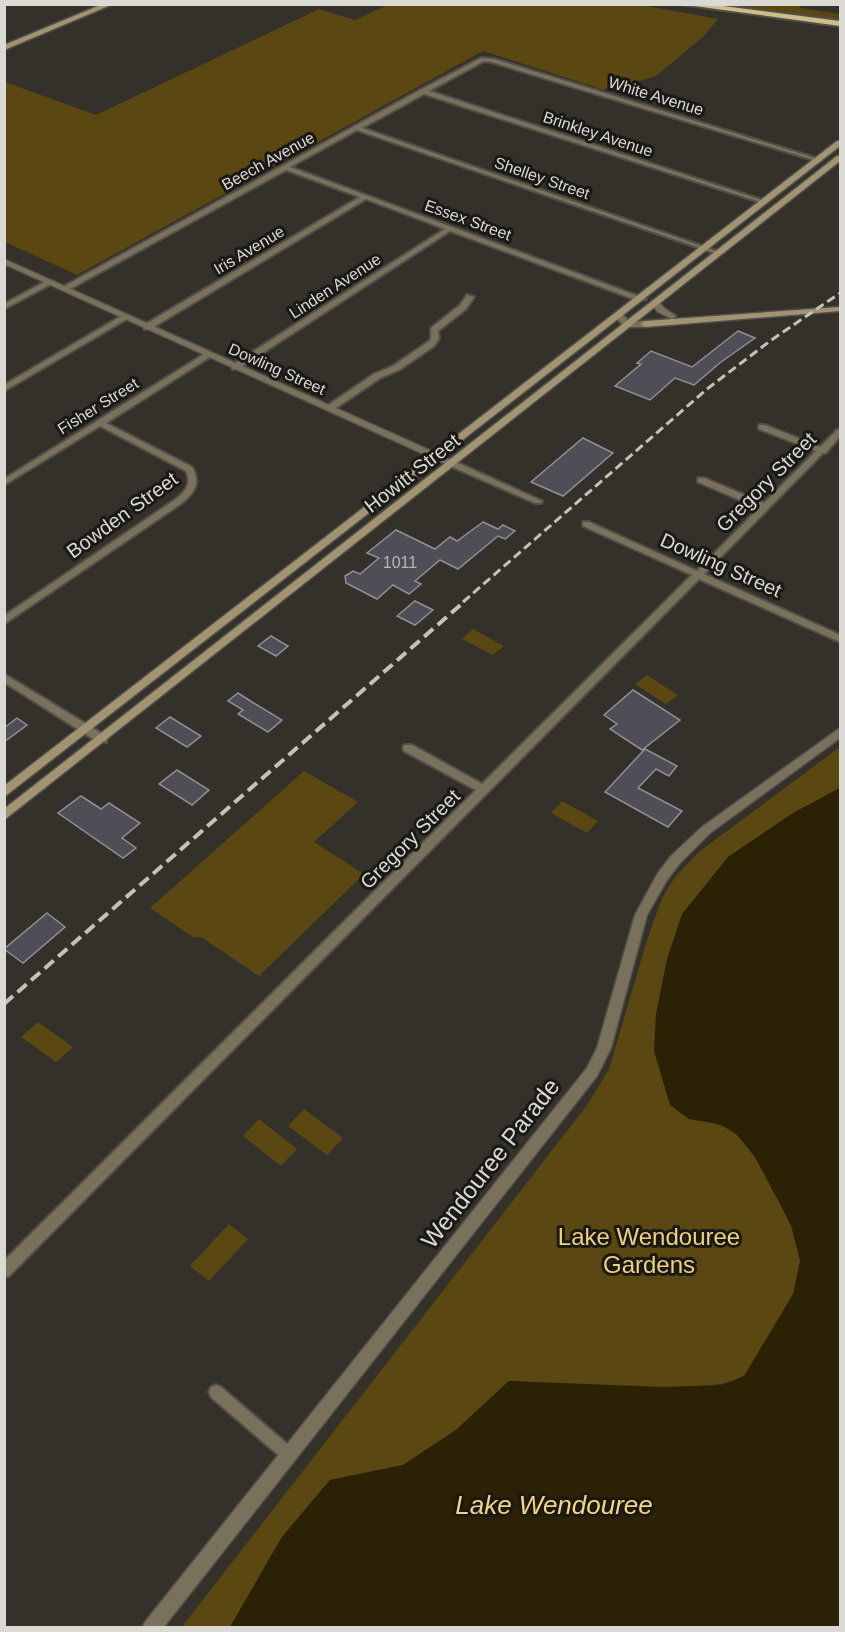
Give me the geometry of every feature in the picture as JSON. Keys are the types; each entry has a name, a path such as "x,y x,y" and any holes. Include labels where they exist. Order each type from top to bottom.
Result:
{"highway":[{"path":"684,4 840,25"}],"main road":[{"path":"4,48 110,4"},
{"name":"Howitt Street","path":"4,794 840,143"},
{"name":"Howitt Street","path":"4,816 840,158"},
{"path":"645,324 840,309"},
{"path":"632,321 726,313 742,316"},
{"path":"557,364 571,369"}],"street":[{"name":"Beech Avenue","path":"65,288 484,58"},
{"name":"White Avenue","path":"484,58 819,160"},
{"name":"Brinkley Avenue","path":"422,91 765,202"},
{"name":"Shelley Street","path":"356,128 719,253"},
{"name":"Essex Street","path":"285,167 642,299"},
{"name":"Iris Avenue","path":"147,327 365,197"},
{"name":"Linden Avenue","path":"234,367 450,228"},
{"name":"Dowling Street","path":"4,261 234,367 538,501"},
{"path":"4,307 51,282"},
{"path":"330,408 377,376 396,368 431,344 435,339 435,329 464,308 470,297"},
{"path":"655,303 661,310 672,316"},
{"path":"619,316 645,324"},
{"path":"4,389 126,317"},
{"name":"Fisher Street","path":"4,483 208,355"},
{"name":"Bowden Street","path":"4,621 179,501 192,488 193,473 184,465 100,423"},
{"path":"762,427 823,451"},
{"name":"Gregory Street","path":"4,1271 840,434"},
{"path":"701,480 765,507"},
{"name":"Dowling Street","path":"586,524 840,639"},
{"path":"4,677 102,739"},
{"name":"Wendouree Parade","path":"151,1628 592,1072 604,1048 641,915 647,900 664,873 687,846 713,823 840,732"},
{"path":"408,748 484,790"},
{"path":"216,1392 288,1455"}],"green space":[{"path":"635,4 718,19 704,36 656,76 616,88 610,86 604,90 483,51 77,275 5,242 5,82 96,115 319,9 355,20 388,5"},
{"path":"716,5 802,5 800,8 840,14 840,17 834,20"},
{"path":"473,629 504,646 493,655 462,639"},
{"path":"647,675 678,695 666,704 635,684"},
{"name":"Lake Wendouree Gardens","path":"840,747 840,788 793,813 728,857 689,1119 725,1127 745,1144 777,1195 794,1234 800,1263 796,1287 790,1300 744,1376 728,1382 702,1386 669,1387 594,1386 509,1381 456,1430 403,1465 330,1480 282,1537 230,1627 181,1628 588,1104 609,1069 647,940 662,898 675,877 700,851"},
{"path":"304,771 358,802 314,842 364,874 259,976 201,937 193,937 150,908"},
{"path":"562,801 598,821 587,833 551,813"},
{"path":"38,1022 73,1047 56,1062 21,1037"},
{"path":"304,1109 343,1138 327,1155 288,1126"},
{"path":"259,1119 297,1149 281,1166 243,1136"},
{"path":"229,1224 248,1239 209,1281 190,1266"}],"water":[{"name":"Lake Wendouree","path":"840,788 840,1627 230,1627 282,1537 330,1480 403,1465 456,1430 509,1381 664,1387 722,1385 744,1376 793,1294 800,1261 791,1225 754,1155 736,1134 720,1124 689,1119 670,1105 654,1051 656,1014 667,959 682,914 728,857 793,813"}],"building":[{"path":"738,331 755,338 694,385 675,378 650,400 615,386 641,364 637,363 651,351 692,367"},
{"path":"583,438 613,453 563,496 531,482"},
{"path":"483,522 498,529 503,525 515,531 505,539 498,536 458,569 440,560 415,581 421,584 409,594 393,585 377,599 346,583 345,576 353,571 360,574 379,558 367,553 396,530 435,549 450,537 457,541"},
{"path":"415,601 433,610 415,625 397,616"},
{"path":"271,636 288,646 276,656 258,646"},
{"path":"633,690 680,720 642,750 610,729 617,724 604,715"},
{"path":"238,693 282,720 268,732 238,714 243,710 228,701"},
{"path":"170,717 201,736 187,747 156,728"},
{"path":"17,718 27,725 4,742 4,728"},
{"path":"645,749 677,766 669,776 656,769 638,788 682,811 668,827 605,792"},
{"path":"177,770 209,790 192,805 159,784"},
{"path":"81,796 101,809 109,803 140,823 122,838 136,848 123,858 58,813"},
{"path":"47,913 65,927 23,963 4,949"}],"railway":[{"path":"463,602 707,389 770,341 840,293"},
{"path":"4,1004 465,601"}]}
